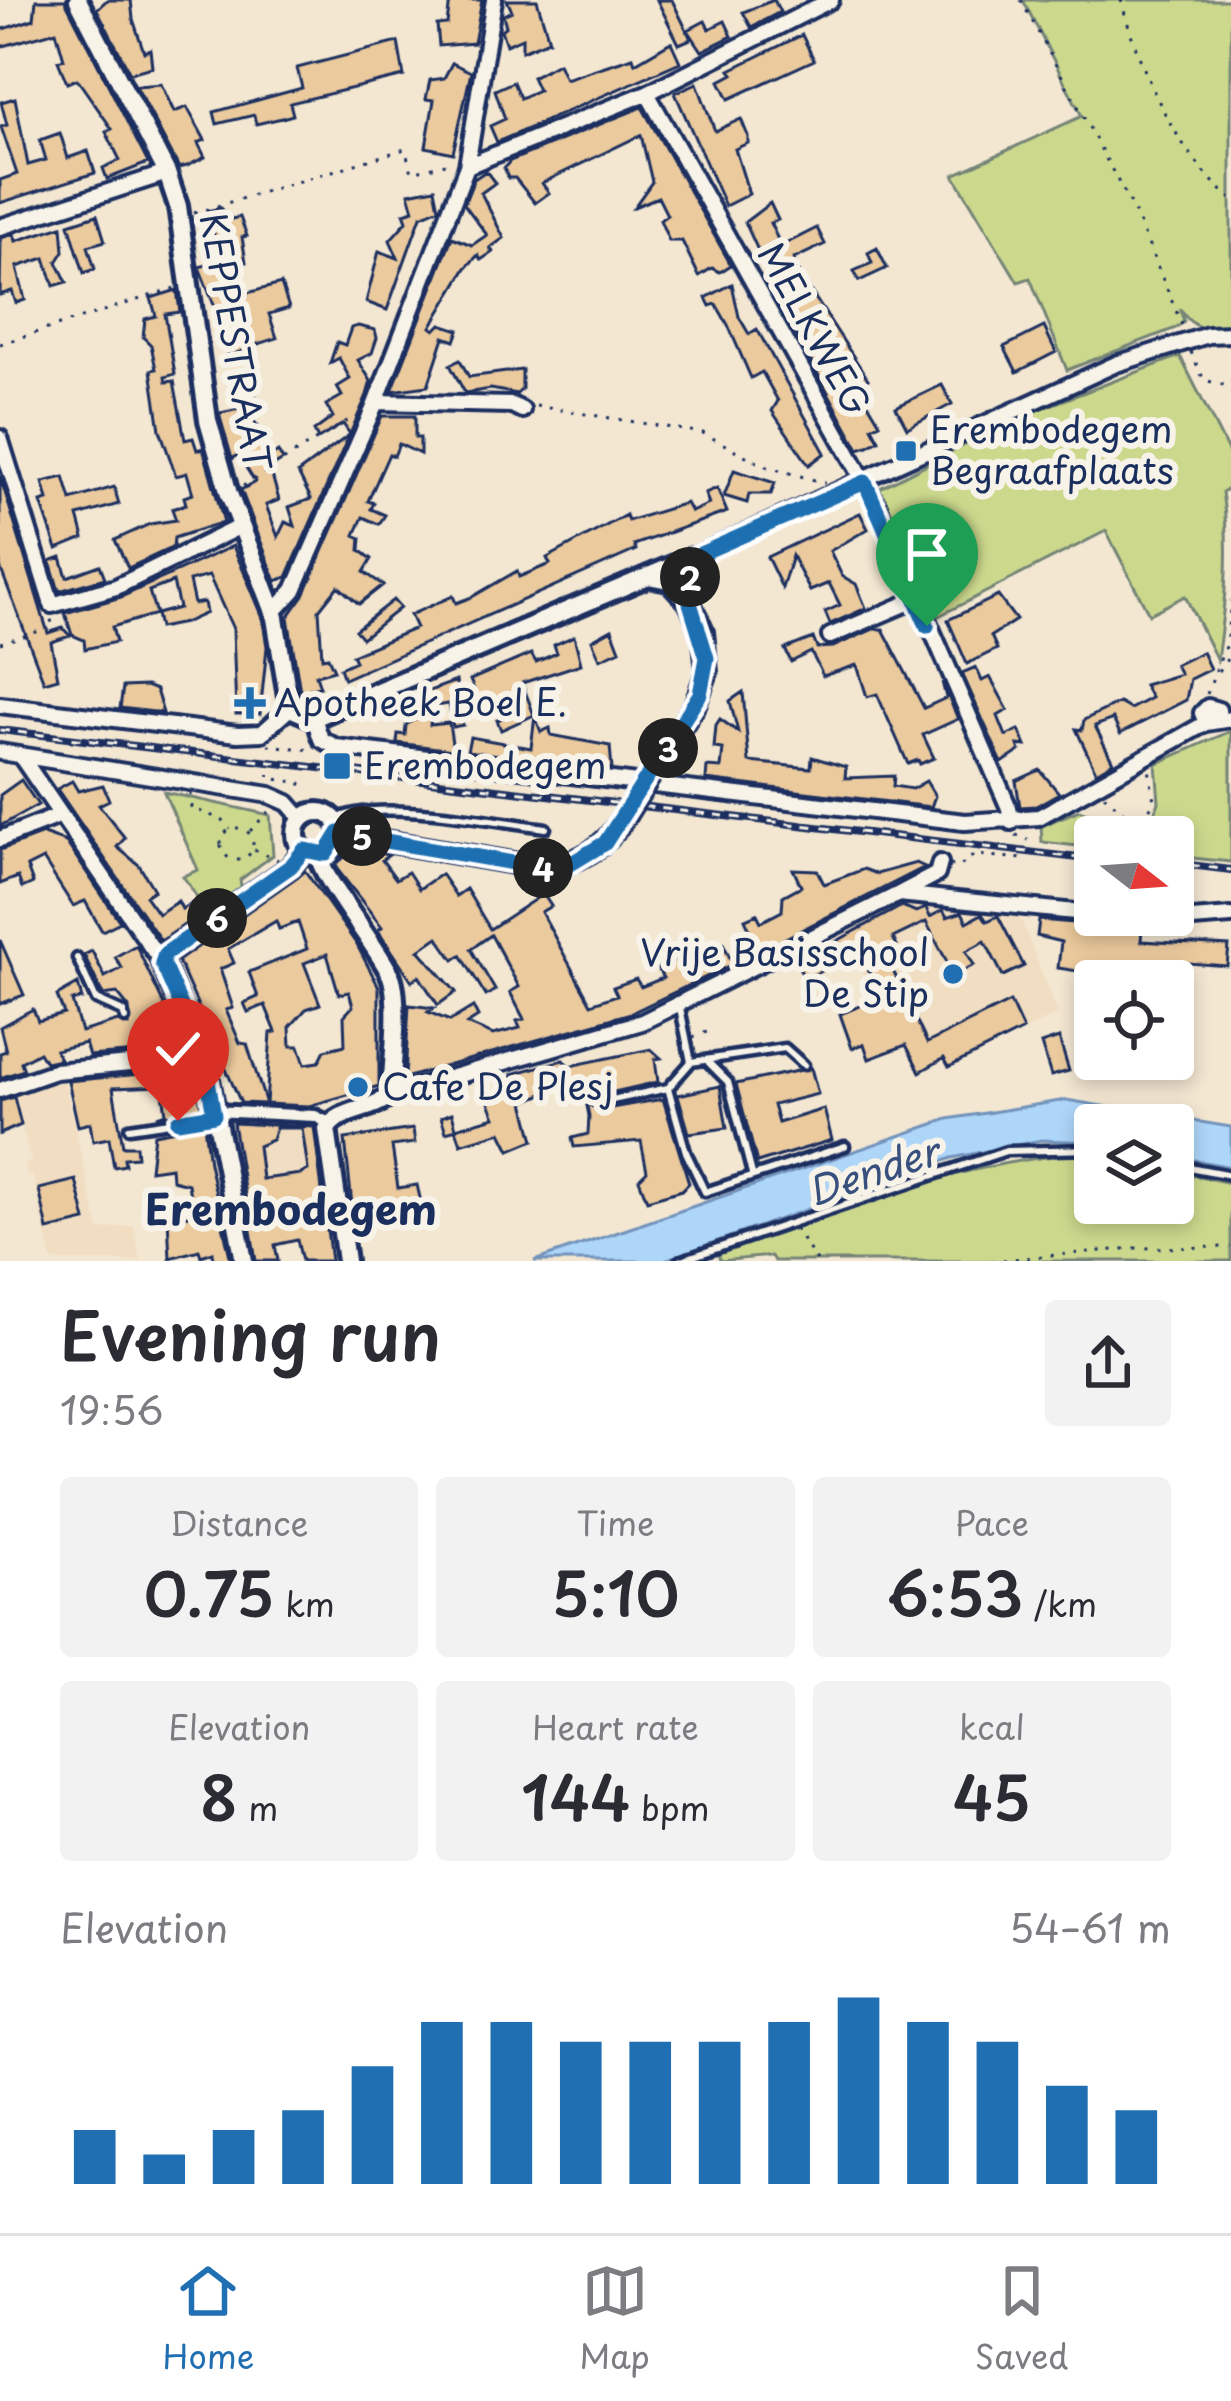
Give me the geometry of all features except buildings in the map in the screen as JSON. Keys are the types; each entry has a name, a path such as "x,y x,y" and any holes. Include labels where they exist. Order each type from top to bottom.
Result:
{"street":[{"name":"KEPPESTRAAT","path":"78,0 167,173 180,217 208,420 229,494 274,612 290,708"},
{"path":"274,612 294,590 376,402 467,162 494,0"},
{"path":"467,162 647,93 831,0"},
{"name":"MELKWEG","path":"647,93 917,599 1010,808 1011,822"},
{"path":"0,227 167,173"},
{"path":"0,705 253,734 278,724 290,708 314,718 858,485 992,418 1116,364 1187,341 1231,334"},
{"path":"376,402 517,407"},
{"path":"0,438 49,602 56,605 116,587 241,526"},
{"path":"690,603 691,558"},
{"path":"391,1095 393,979 345,896 323,874 296,834 302,819 322,812 337,827 542,868 572,863 595,851 625,816 704,684 703,632 690,603 669,580 648,576"},
{"path":"830,636 917,599"},
{"path":"314,718 321,739 332,746 604,783 983,822 1039,818 1213,723"},
{"path":"0,752 284,801 302,819"},
{"path":"22,758 162,963 204,1057 227,1151 244,1261"},
{"path":"0,839 58,816"},
{"path":"162,963 165,954 311,853 333,849 337,827"},
{"path":"329,1123 391,1095 622,1029 899,894 937,874 940,863"},
{"path":"899,894 1074,912"},
{"path":"1194,919 1231,916"},
{"path":"0,1090 55,1071 138,1059 204,1057"},
{"path":"214,1113 315,1116 329,1123"},
{"path":"329,1123 346,1261"}],"lane":[{"path":"337,827 351,811 410,811 546,828"},
{"path":"77,958 95,1000 123,1012 125,1019"},
{"path":"679,1004 691,1062"},
{"path":"691,1062 709,1064 785,1048 804,1065"},
{"path":"598,1103 668,1088 691,1062"},
{"path":"709,1064 728,1082 752,1174"},
{"path":"668,1088 705,1192 845,1146"},
{"path":"129,1128 214,1113"},
{"path":"680,1261 1006,1151 1074,1149"},
{"path":"1194,1168 1231,1175"}],"path":[{"path":"1022,0 1134,211 1204,380 1231,387"},
{"path":"1120,0 1136,55 1202,174 1231,199"},
{"path":"180,217 405,149 412,172 467,162"},
{"path":"0,344 188,284"},
{"path":"517,407 703,433 765,466 858,485"},
{"path":"229,494 351,414 368,420"},
{"path":"1213,723 1213,677 1226,644 1231,601"},
{"path":"0,643 53,627 49,602"},
{"path":"1213,677 1231,654"},
{"path":"253,734 262,744 316,751"},
{"path":"1091,789 1132,820 1144,818 1154,801 1145,759"},
{"path":"248,832 301,783 269,778 269,774"},
{"path":"191,785 191,808 223,820 230,829 248,832"},
{"path":"230,829 221,842 226,856 241,860 253,849"},
{"path":"248,832 253,849"},
{"path":"253,849 276,857 285,871"},
{"path":"940,863 959,867 974,855 1025,859"},
{"path":"686,1040 711,1030"},
{"path":"792,1222 817,1261"},
{"path":"991,1261 1135,1248 1231,1247"}],"shaded area":[{"name":"Vrije Basisschool De Stip","path":"910,902 1018,912 1058,1014 953,1065 948,1056 920,1072 840,933"},
{"path":"64,1081 99,1230 134,1225 141,1261 52,1261 33,1175 27,1176 25,1164 31,1162 13,1092"},
{"path":"251,1121 314,1121 328,1218 307,1221 266,1214 244,1220 236,1144 257,1140"}],"green space":[{"path":"1023,0 1231,0 1231,327 1201,327 1180,309 1184,322 1176,328 1067,370 1030,278 1018,282 954,175 1082,116"},
{"path":"1180,356 1231,457 1231,487 1222,492 1226,576 1217,660 1185,596 1149,614 1106,531 931,620 878,489 1024,415"},
{"path":"1231,731 1231,862 1194,858 1194,816 1154,816 1159,802 1156,764"},
{"path":"164,792 270,815 273,855 240,880 242,891 207,913 183,876 198,870"},
{"path":"1079,810 1096,816 1074,816 1074,846 1042,842 1041,826"},
{"path":"1074,1154 1074,1224 1194,1224 1194,1175 1231,1183 1231,1261 774,1261 771,1256 720,1261 718,1253 892,1192 1026,1160"}],"water":[{"name":"Dender","path":"1066,1100 1090,1104 1074,1104 1074,1141 1041,1140 952,1158 662,1261 534,1261 948,1119"},
{"path":"1194,1121 1231,1127 1231,1167 1194,1160"}],"railway":[{"path":"0,730 1074,858"},
{"path":"1194,866 1231,870"}],"place":[{"name":"Erembodegem Begraafplaats","path":"906,451"},
{"name":"Apotheek Boel E.","path":"250,703"},
{"name":"Erembodegem","path":"337,766"},
{"name":"Vrije Basisschool De Stip","path":"953,974"},
{"name":"Cafe De Plesj","path":"358,1087"}],"district":[{"name":"Erembodegem","path":"291,1210"}],"route":[{"path":"178,1121 214,1115 204,1057 162,963 165,954 291,866 304,850 326,854 338,843 339,833 542,868 572,863 605,843 704,684 707,658 703,632 690,603 691,558 865,482 927,626"}]}
